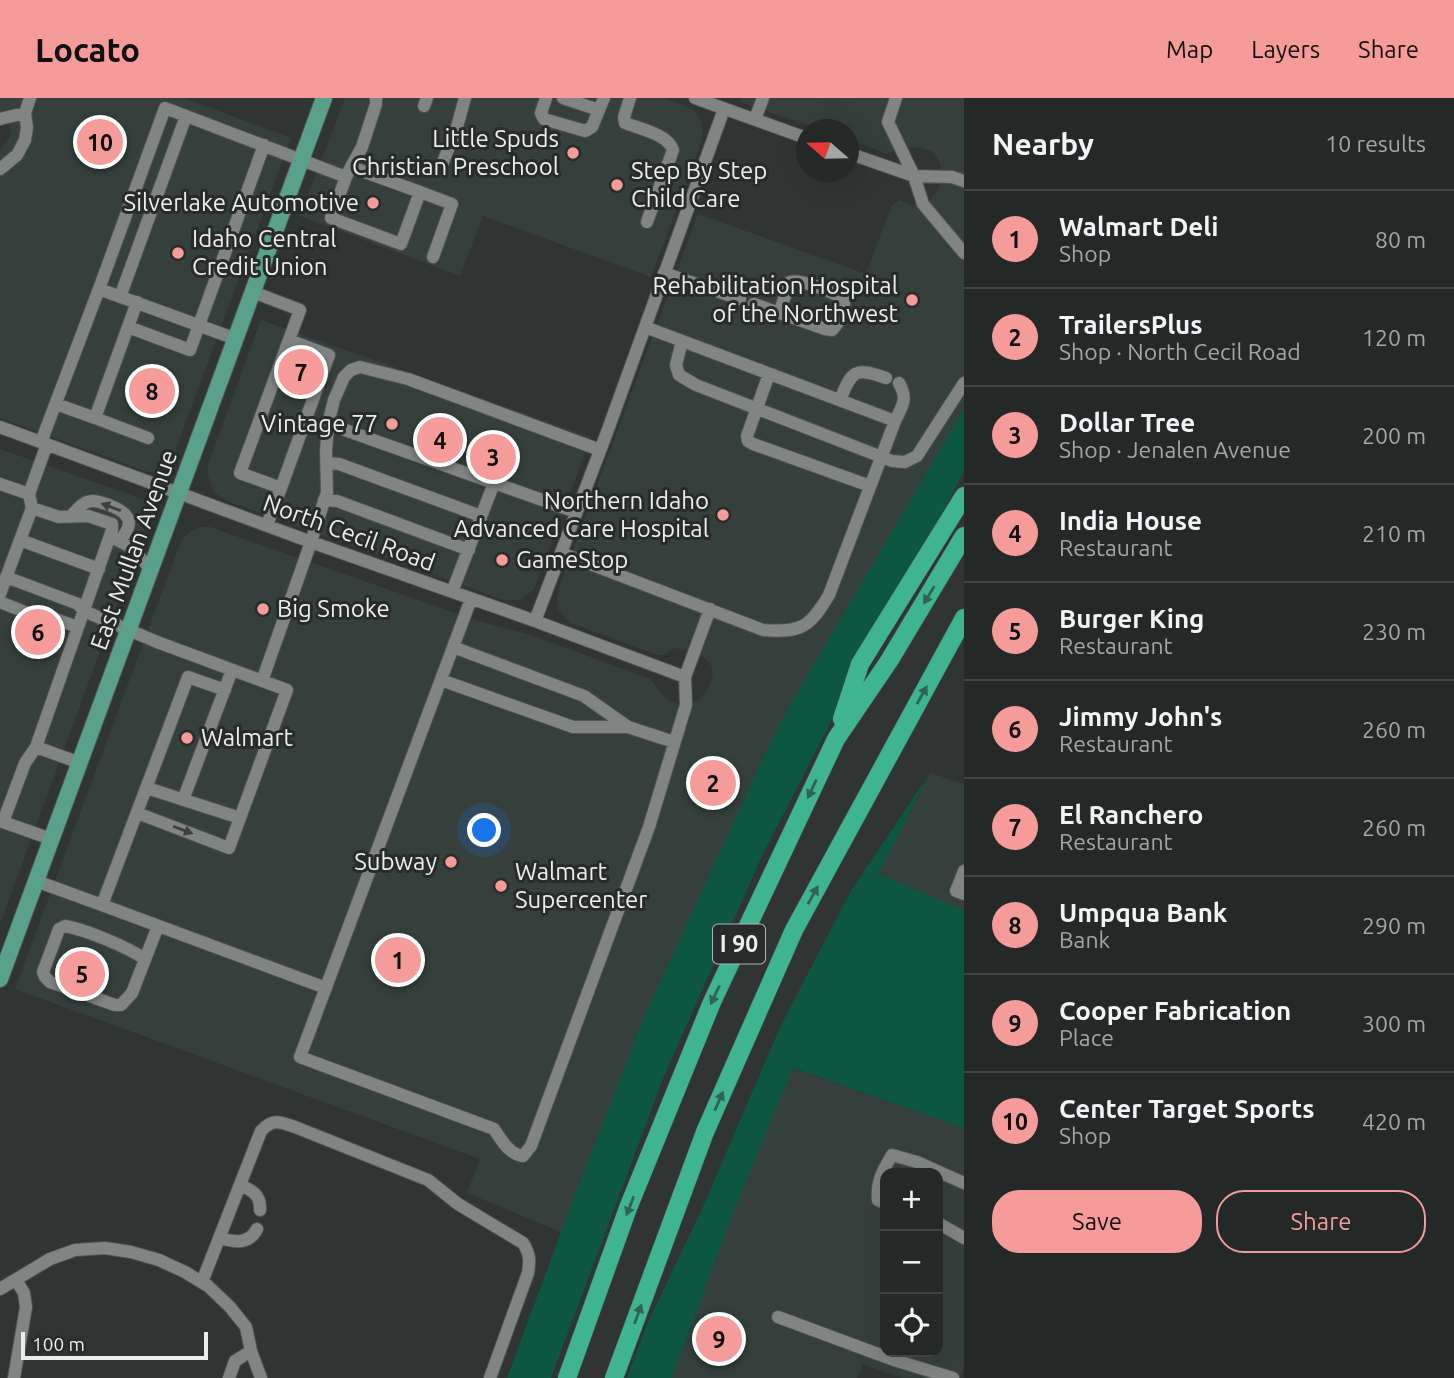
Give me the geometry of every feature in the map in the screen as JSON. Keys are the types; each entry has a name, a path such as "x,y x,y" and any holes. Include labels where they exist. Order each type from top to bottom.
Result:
{"highway":[{"path":"836,738 860,664 964,496"},
{"name":"I 90","path":"567,1378 628,1208 706,1015 836,738 889,661 964,536"},
{"name":"I 90","path":"614,1378 705,1132 794,930 964,618"}],"main road":[{"name":"East Mullan Avenue","path":"0,979 324,98"}],"street":[{"path":"0,169 17,155 25,140 27,127 24,113 30,98"},
{"path":"376,98 362,147 331,218 401,244 420,192"},
{"path":"443,162 465,98"},
{"path":"546,98 541,113 544,119 577,130 585,131 592,127 601,104 563,98"},
{"path":"630,98 624,117 625,123 661,137 671,144 673,150 647,222"},
{"path":"695,98 796,134"},
{"path":"755,120 763,98"},
{"path":"897,98 888,122 914,176 923,204 964,253"},
{"path":"0,594 32,508 29,494 56,404 165,108 302,159 420,192 452,204 433,257"},
{"path":"535,621 724,108"},
{"path":"0,119 24,113"},
{"path":"121,296 186,116"},
{"path":"128,327 190,350 264,145"},
{"path":"859,157 914,176 952,177 964,181"},
{"path":"664,273 740,299"},
{"path":"754,304 779,313 825,329 832,330 839,324 845,303 843,298 829,292 797,281 790,282 779,313"},
{"path":"99,289 236,339"},
{"path":"253,292 300,310 240,472 281,488"},
{"path":"95,418 136,302"},
{"path":"645,327 895,421"},
{"path":"267,525 329,355 289,340"},
{"path":"682,341 676,365 679,375 696,385 891,461 905,462 917,456 964,383"},
{"path":"262,681 327,492 328,425 334,400 344,377 351,370 360,366 408,379 600,450"},
{"path":"561,552 764,630 783,632 804,626 818,615 829,595 903,404 904,393 892,380 862,371 854,374 846,384 840,400"},
{"path":"769,374 747,436 748,441 870,486"},
{"path":"56,404 148,438"},
{"path":"328,425 576,512"},
{"name":"North Cecil Road","path":"0,427 685,677"},
{"path":"327,464 339,464 481,516"},
{"path":"452,592 494,483"},
{"path":"0,484 29,494"},
{"path":"32,508 59,517 70,517 90,500 123,511 129,523 128,532 114,539 99,569 36,747 25,763 2,822 51,839"},
{"path":"324,500 337,501 469,550"},
{"path":"114,539 129,546 151,569"},
{"path":"20,540 99,569"},
{"path":"6,576 78,604 84,611 128,630 287,690 229,848 137,813"},
{"path":"471,598 300,1057 494,1129 515,1155 523,1156 531,1146 649,827 686,705 685,677 710,609"},
{"path":"0,602 30,614 46,616 78,627"},
{"path":"453,648 584,696 628,727 674,742"},
{"path":"183,800 232,670"},
{"path":"102,905 188,677 225,690"},
{"path":"441,680 573,727 628,727"},
{"path":"36,747 80,763"},
{"path":"147,788 240,818"},
{"path":"964,871 956,891 964,894"},
{"path":"36,881 326,988"},
{"path":"145,959 134,951 65,926 59,929 43,972 50,982 121,1005 132,993 158,926"},
{"path":"202,1282 261,1131 273,1122 295,1127 428,1180 458,1204 523,1243 529,1252 528,1273 490,1378"},
{"path":"885,1168 892,1154 931,1168"},
{"path":"943,1173 964,1182"},
{"path":"880,1177 877,1190 880,1201"},
{"path":"240,1185 258,1197 260,1210"},
{"path":"943,1226 964,1238"},
{"path":"219,1238 239,1242 248,1239 257,1229"},
{"path":"0,1289 50,1259 75,1250 105,1248 159,1260 202,1282 230,1307 246,1327 261,1378"},
{"path":"14,1378 26,1307 24,1293 16,1280"},
{"path":"778,1317 894,1360 953,1378"},
{"path":"229,1378 236,1361 251,1351"}],"shaded area":[{"path":"0,98 184,98 291,138 171,462 166,469 153,473 145,471 0,418 0,149 10,138 11,129 7,118 0,111"},
{"path":"345,98 663,98 693,110 702,124 702,135 651,277 483,216 460,276 300,216"},
{"path":"742,98 964,98 964,409 773,737 644,1017 561,1232 467,1193 480,1159 15,989 178,549 183,538 191,531 210,527 478,621 531,635 650,679 669,701 683,705 699,700 704,694 713,673 706,659 698,653 680,648 658,655 570,623 558,609 557,599 698,214 866,274 891,207 899,200 911,205 930,200 938,190 942,171 933,152 922,148 910,147 886,153 859,144 859,119 796,119 796,121 741,102"},
{"path":"261,320 591,437 534,589 520,600 506,601 227,501 213,491 207,472 209,462"},
{"path":"0,449 137,497 145,501 150,515 0,924"},
{"path":"930,773 964,784 964,910 878,874"},
{"path":"791,1068 964,1128 964,1364 960,1378 902,1378 863,1364 857,1378 672,1378 732,1215"}],"green space":[{"path":"964,409 964,471 879,628 762,856 664,1076 551,1378 507,1378 644,1017 773,737"},
{"path":"930,773 878,874 964,910 964,1128 793,1068 732,1215 672,1378 627,1378 649,1320 702,1209 781,1025 852,889"}],"place":[{"name":"Center Target Sports","path":"100,142"},
{"name":"Little Spuds Christian Preschool","path":"573,153"},
{"name":"Step By Step Child Care","path":"617,185"},
{"name":"Silverlake Automotive","path":"373,203"},
{"name":"Idaho Central Credit Union","path":"178,253"},
{"name":"Rehabilitation Hospital of the Northwest","path":"912,300"},
{"name":"El Ranchero","path":"301,372"},
{"name":"Umpqua Bank","path":"152,391"},
{"name":"Vintage 77","path":"392,424"},
{"name":"India House","path":"440,440"},
{"name":"Dollar Tree","path":"493,457"},
{"name":"Northern Idaho Advanced Care Hospital","path":"723,515"},
{"name":"GameStop","path":"502,560"},
{"name":"Big Smoke","path":"263,609"},
{"name":"Jimmy John's","path":"38,632"},
{"name":"Walmart","path":"187,738"},
{"name":"TrailersPlus","path":"713,783"},
{"name":"Subway","path":"451,862"},
{"name":"Walmart Supercenter","path":"501,886"},
{"name":"Walmart Deli","path":"398,960"},
{"name":"Burger King","path":"82,974"},
{"name":"Cooper Fabrication","path":"719,1339"}]}
